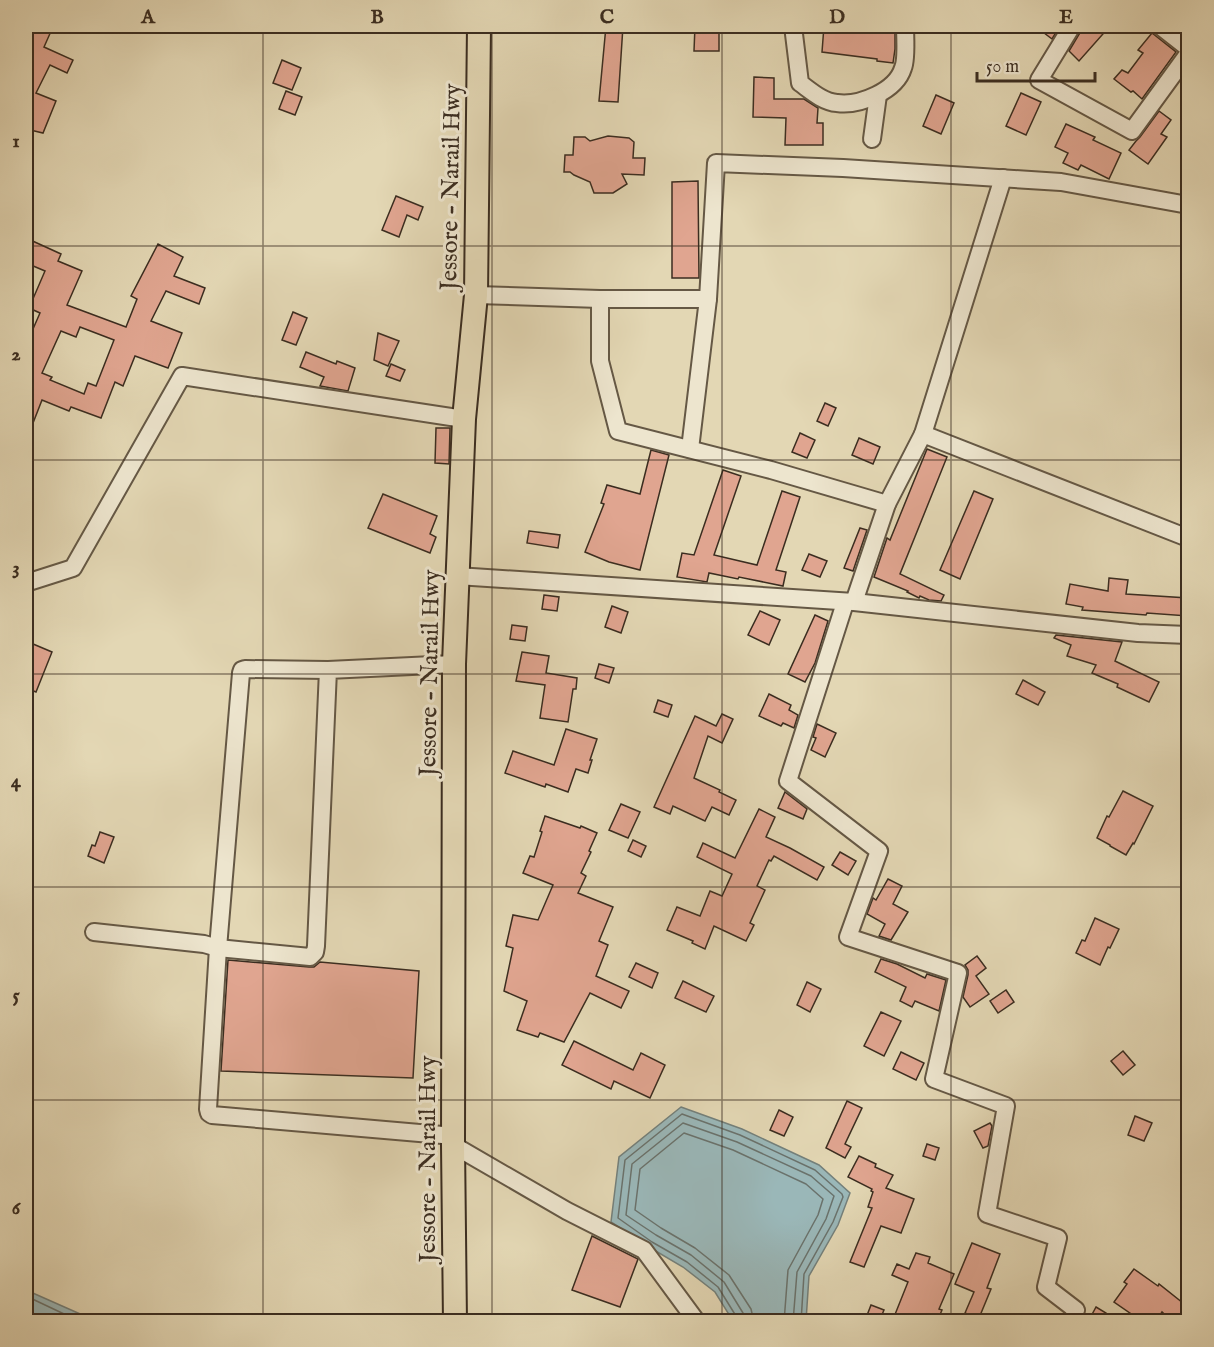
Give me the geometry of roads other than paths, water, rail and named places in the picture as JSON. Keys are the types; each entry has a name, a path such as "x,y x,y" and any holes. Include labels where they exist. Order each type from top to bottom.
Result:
{"highway":[{"name":"Jessore - Narail Hwy","path":"455,1322 454,664 464,419 476,295 479,26"}],"street":[{"path":"793,26 800,83 819,96 837,104 860,102 878,95 896,82 904,67 905,26"},
{"path":"1072,26 1039,80 1132,131 1188,54"},
{"path":"1160,26 1188,48"},
{"path":"872,140 878,95"},
{"path":"690,449 708,299 716,163 843,168 1061,182 1188,205"},
{"path":"1004,178 923,434 887,504 849,604 788,781 879,851 848,937 958,973 934,1079 1006,1106 987,1214 1059,1238 1046,1287 1076,1310 1071,1322"},
{"path":"476,295 708,299"},
{"path":"600,298 600,361 618,431 771,470 887,504"},
{"path":"26,583 73,568 182,376 464,419"},
{"path":"923,434 1188,538"},
{"path":"457,576 849,604 1138,633 1188,635"},
{"path":"454,664 328,670 242,670 218,948 209,1113 454,1141 567,1211 644,1250 697,1322"},
{"path":"94,932 310,957 315,952 328,670"}],"water":[{"path":"681,1107 742,1129 819,1165 850,1193 838,1225 809,1276 806,1321 733,1321 715,1292 683,1267 611,1222 619,1157"},
{"path":"26,1290 96,1321 26,1321"}]}
